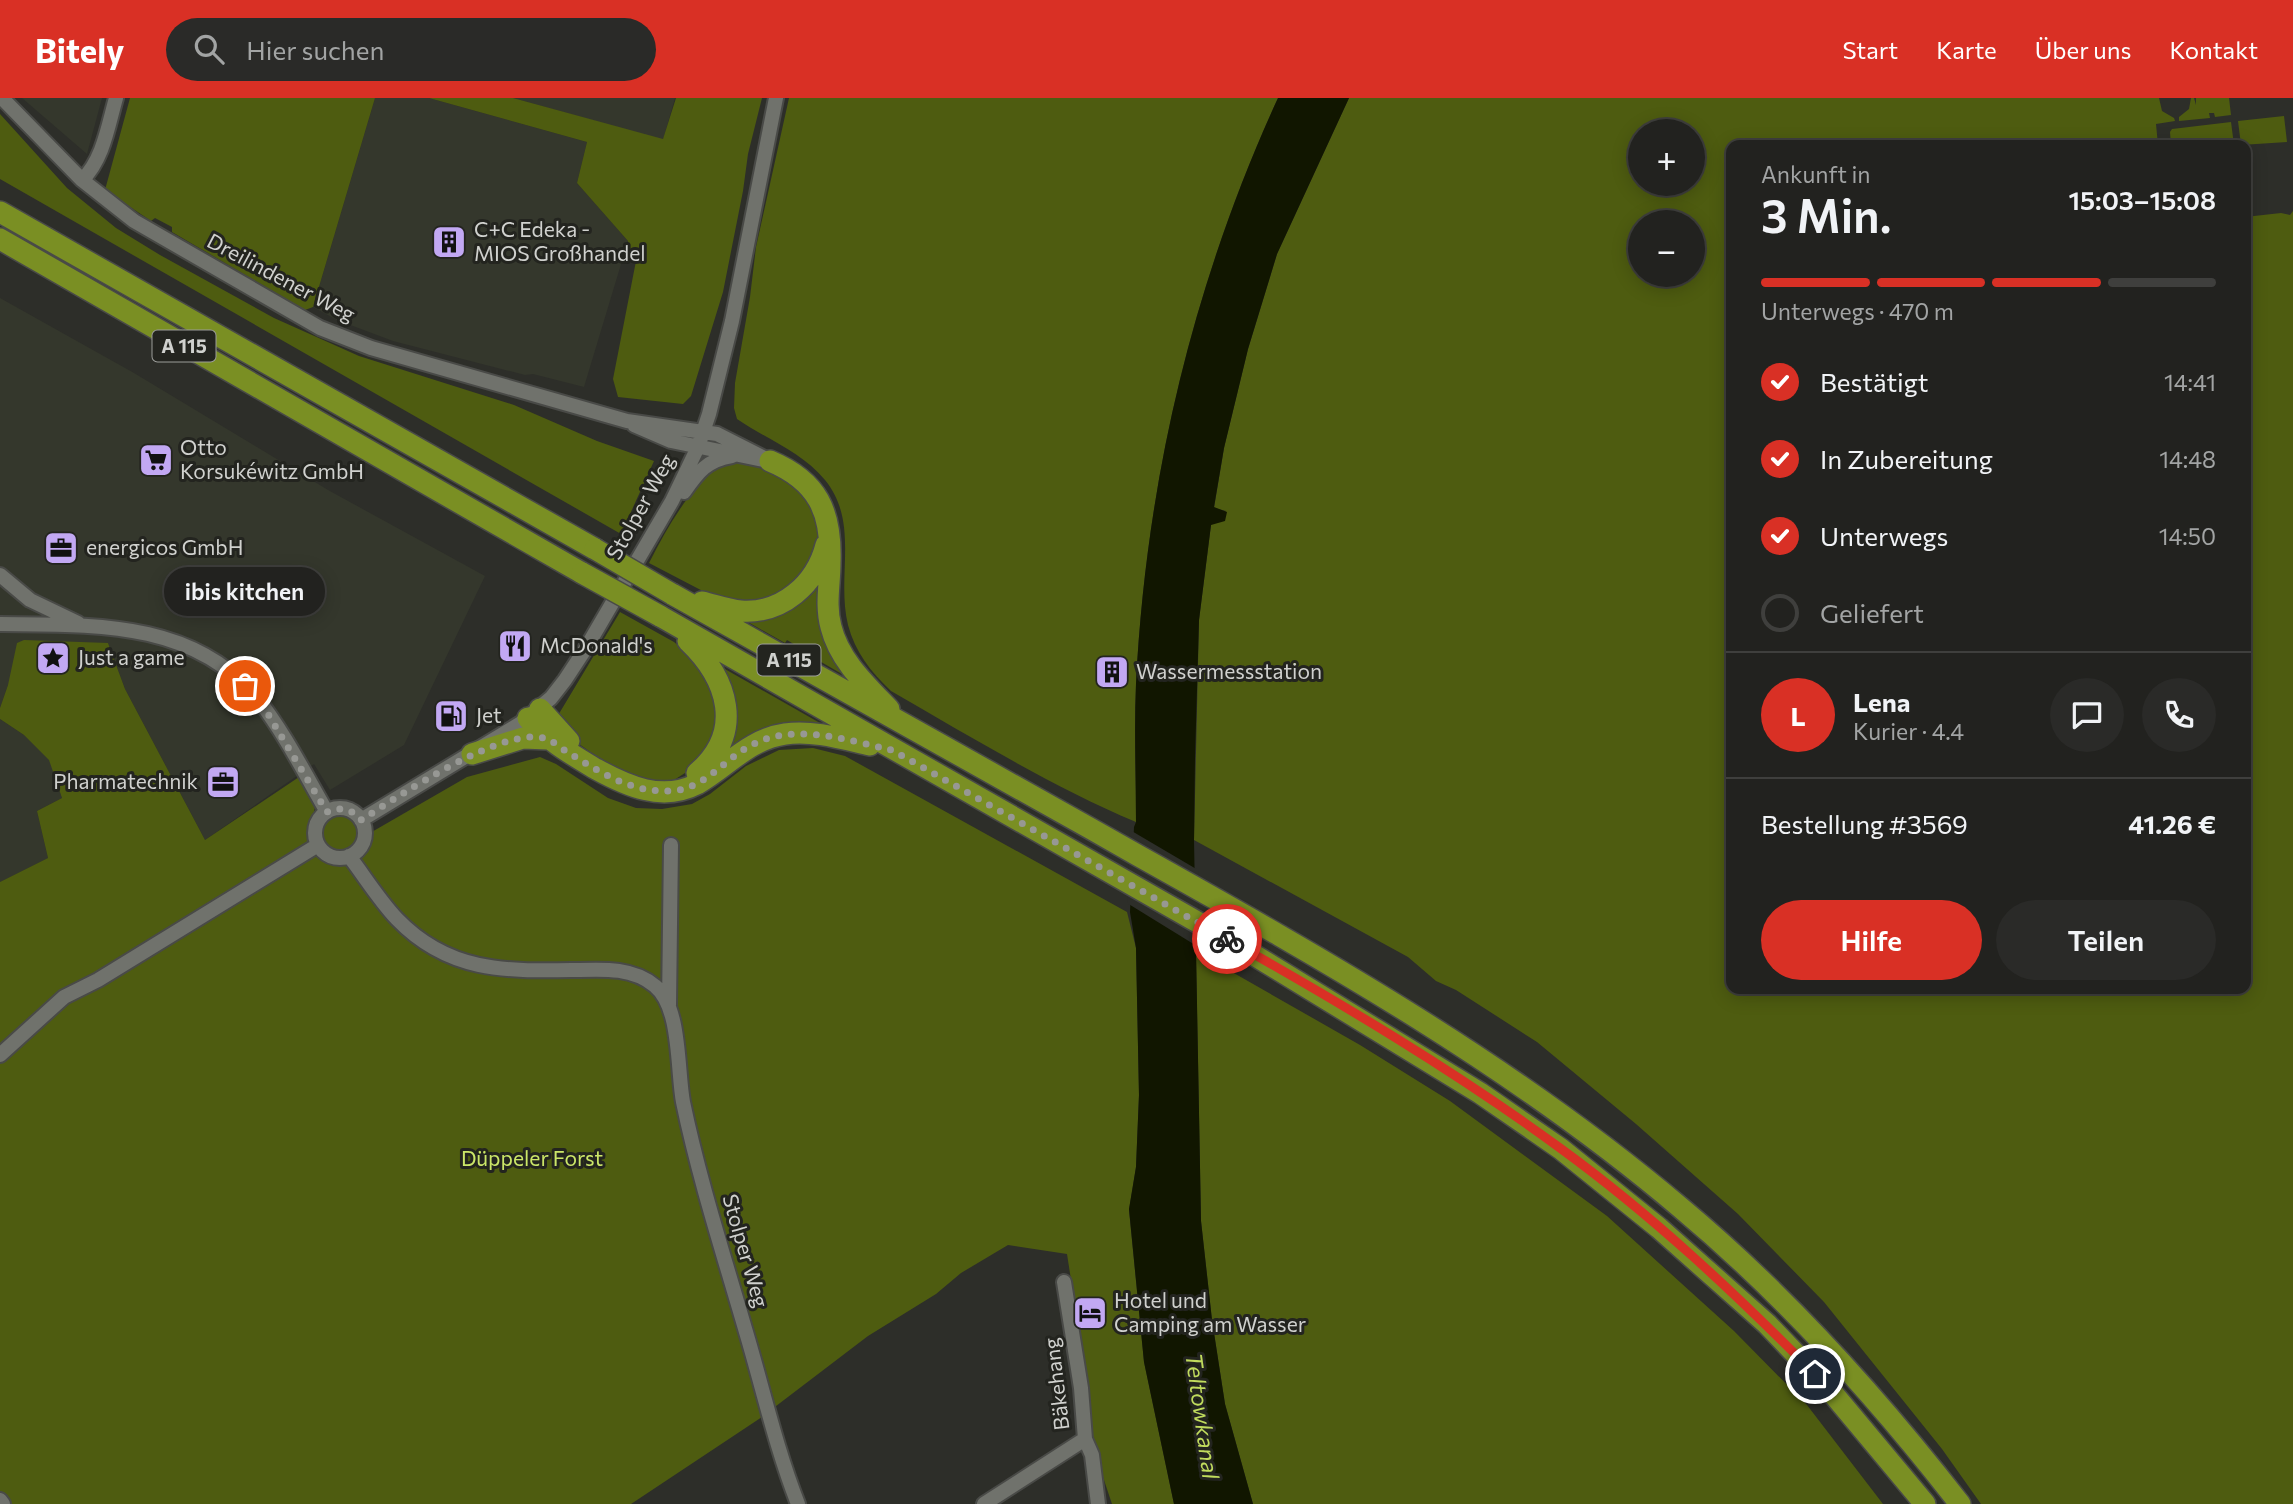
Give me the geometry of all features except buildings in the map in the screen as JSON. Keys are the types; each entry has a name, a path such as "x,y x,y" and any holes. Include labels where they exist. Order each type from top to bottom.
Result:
{"highway":[{"name":"A 115","path":"0,212 1251,919 1378,993 1477,1056 1568,1120 1681,1207 1810,1328 1960,1504"},
{"name":"A 115","path":"0,239 1236,944 1480,1093 1608,1186 1700,1263 1767,1324 1830,1390 1924,1504"},
{"path":"770,461 792,470 816,494 830,530 827,594 831,627 844,657 860,678 905,725"},
{"path":"672,594 738,611 779,605 798,593 808,582 822,560 830,530"},
{"path":"665,620 702,654 714,671 724,693 726,715 724,732 706,765 669,791"},
{"path":"534,713 548,739"},
{"path":"534,713 598,770"},
{"path":"471,754 523,738 548,739 623,784 638,789 669,791 683,790 695,785 749,747 785,734 831,736 892,750"}],"street":[{"name":"Dreilindener Weg","path":"2,98 82,180 134,221 320,328 371,348 627,421 703,430 729,438 770,461"},
{"path":"82,180 93,170 116,98"},
{"name":"Stolper Weg","path":"361,820 534,713 565,680 671,501 698,447 730,332 776,98"},
{"name":"Dreilindener Weg","path":"627,421 656,436 770,461"},
{"path":"671,501 681,495 699,469 709,462 737,455"},
{"path":"0,575 37,604 85,626"},
{"path":"0,624 85,626 140,632 182,643 203,653 233,674 256,698 327,812"},
{"path":"346,809 361,820 364,837 361,845 349,856 342,858 328,855 318,845 315,830 317,823 327,812 346,809"},
{"path":"0,1055 64,997 110,972 318,845"},
{"name":"Stolper Weg","path":"671,845 668,1005 687,1122 775,1437 798,1504"},
{"path":"349,856 397,919 418,939 456,958 495,969 625,972 640,976 654,985 664,994 668,1005"},
{"name":"Bäkehang","path":"1064,1282 1081,1388 1085,1439 1091,1455 1098,1504"},
{"name":"Bäkehang","path":"984,1504 1085,1439"}],"shaded area":[{"path":"22,98 102,98 87,154"},
{"path":"375,98 429,98 587,142 577,183 628,241 584,387 533,374 525,375 393,341 337,320 313,307"},
{"path":"513,98 675,98 663,140"},
{"path":"0,298 134,373 328,490 485,576 404,745 330,790 314,764 205,840 125,689 108,643 8,685 0,708"},
{"path":"0,719 24,735 50,760 62,798 37,811 48,858 0,882"}],"green space":[{"path":"130,98 375,98 313,307 305,310 172,232 172,227 155,218 151,221 105,190"},
{"path":"429,98 513,98 663,139 676,98 762,98 748,154 723,292 691,396 683,404 618,397 613,379 636,261 629,251 628,241 577,183 587,142"},
{"path":"789,98 1278,98 1221,239 1198,311 1163,458 1141,608 1135,701 1136,822 1073,793 1012,760 891,691 884,684 859,653 848,625 844,588 844,532 836,497 825,480 806,461 737,419 734,408 735,383 756,247"},
{"path":"1349,98 2159,98 2162,111 2175,121 2156,124 2158,140 1726,140 1726,994 2251,994 2251,216 2281,213 2290,215 2293,211 2293,1504 1981,1504 1942,1449 1824,1302 1738,1214 1636,1124 1537,1042 1456,990 1436,981 1408,957 1194,840 1199,620 1211,525 1226,511 1214,508 1224,448 1248,349 1277,254"},
{"path":"2191,98 2194,98 2196,105 2196,98 2229,98 2231,115 2215,117 2214,113 2209,113 2210,118 2179,121 2179,117 2189,109"},
{"path":"0,114 67,188 116,228 274,318 359,356 514,405 597,441 654,461 621,534 0,179"},
{"path":"2284,116 2287,142 2251,144 2251,140 2240,140 2238,121"},
{"path":"2231,122 2233,140 2171,140 2172,129"},
{"path":"723,461 740,461 784,476 797,486 814,510 818,529 817,548 799,582 762,603 718,599 649,563 681,508 700,483"},
{"path":"818,573 854,681 787,640 785,643 739,617"},
{"path":"620,612 674,642 700,664 712,683 718,731 696,766 674,780 648,782 623,775 579,744 557,717"},
{"name":"Düppeler Forst","path":"24,640 108,643 125,689 205,840 299,777 315,807 308,844 310,857 325,858 352,866 364,856 370,833 467,777 540,757 556,764 608,798 636,808 662,809 692,804 710,794 746,766 779,750 813,748 845,756 1127,912 1136,948 1139,1095 1136,1167 1129,1210 1144,1362 1174,1504 1112,1504 1091,1441 1087,1383 1067,1254 1008,1245 961,1273 936,1294 868,1336 759,1419 631,1504 0,1504 0,882 48,858 37,811 62,798 49,760 24,735 0,719 0,708 17,643"},
{"path":"709,660 834,731 715,761 721,749"},
{"path":"339,813 352,819 358,832 352,845 339,851 326,845 320,832 326,819"},
{"path":"1196,956 1225,968 1360,1045 1450,1101 1607,1216 1734,1331 1807,1405 1883,1504 1253,1504 1225,1404 1201,1221"}],"water":[{"name":"Teltowkanal","path":"1278,98 1349,98 1277,254 1248,349 1224,448 1214,507 1227,512 1225,521 1211,525 1199,620 1195,758 1201,1221 1225,1404 1253,1504 1174,1504 1144,1362 1129,1209 1136,1167 1139,1095 1136,948 1130,912 1136,822 1136,684 1141,608 1163,458 1198,311 1221,239"}],"pier":[{"path":"1130,830 1198,870 1200,948 1127,903"}],"way so far":[{"path":"245,686 268,714 327,812 346,809 361,820 471,754 523,738 548,739 623,784 638,789 669,791 683,790 695,785 749,747 766,739 785,734 831,736 892,750 1227,939"}],"place":[{"name":"C+C Edeka - MIOS Großhandel","path":"449,242"},
{"name":"Otto Korsukéwitz GmbH","path":"156,460"},
{"name":"energicos GmbH","path":"61,548"},
{"name":"McDonald's","path":"515,646"},
{"name":"Just a game","path":"53,658"},
{"name":"Wassermessstation","path":"1112,672"},
{"name":"ibis kitchen","path":"245,686"},
{"name":"Jet","path":"451,716"},
{"name":"Pharmatechnik","path":"223,782"},
{"name":"Hotel und Camping am Wasser","path":"1090,1313"}],"route":[{"path":"1227,939 1432,1062 1561,1149 1660,1228 1710,1272 1767,1324 1815,1374"}]}
